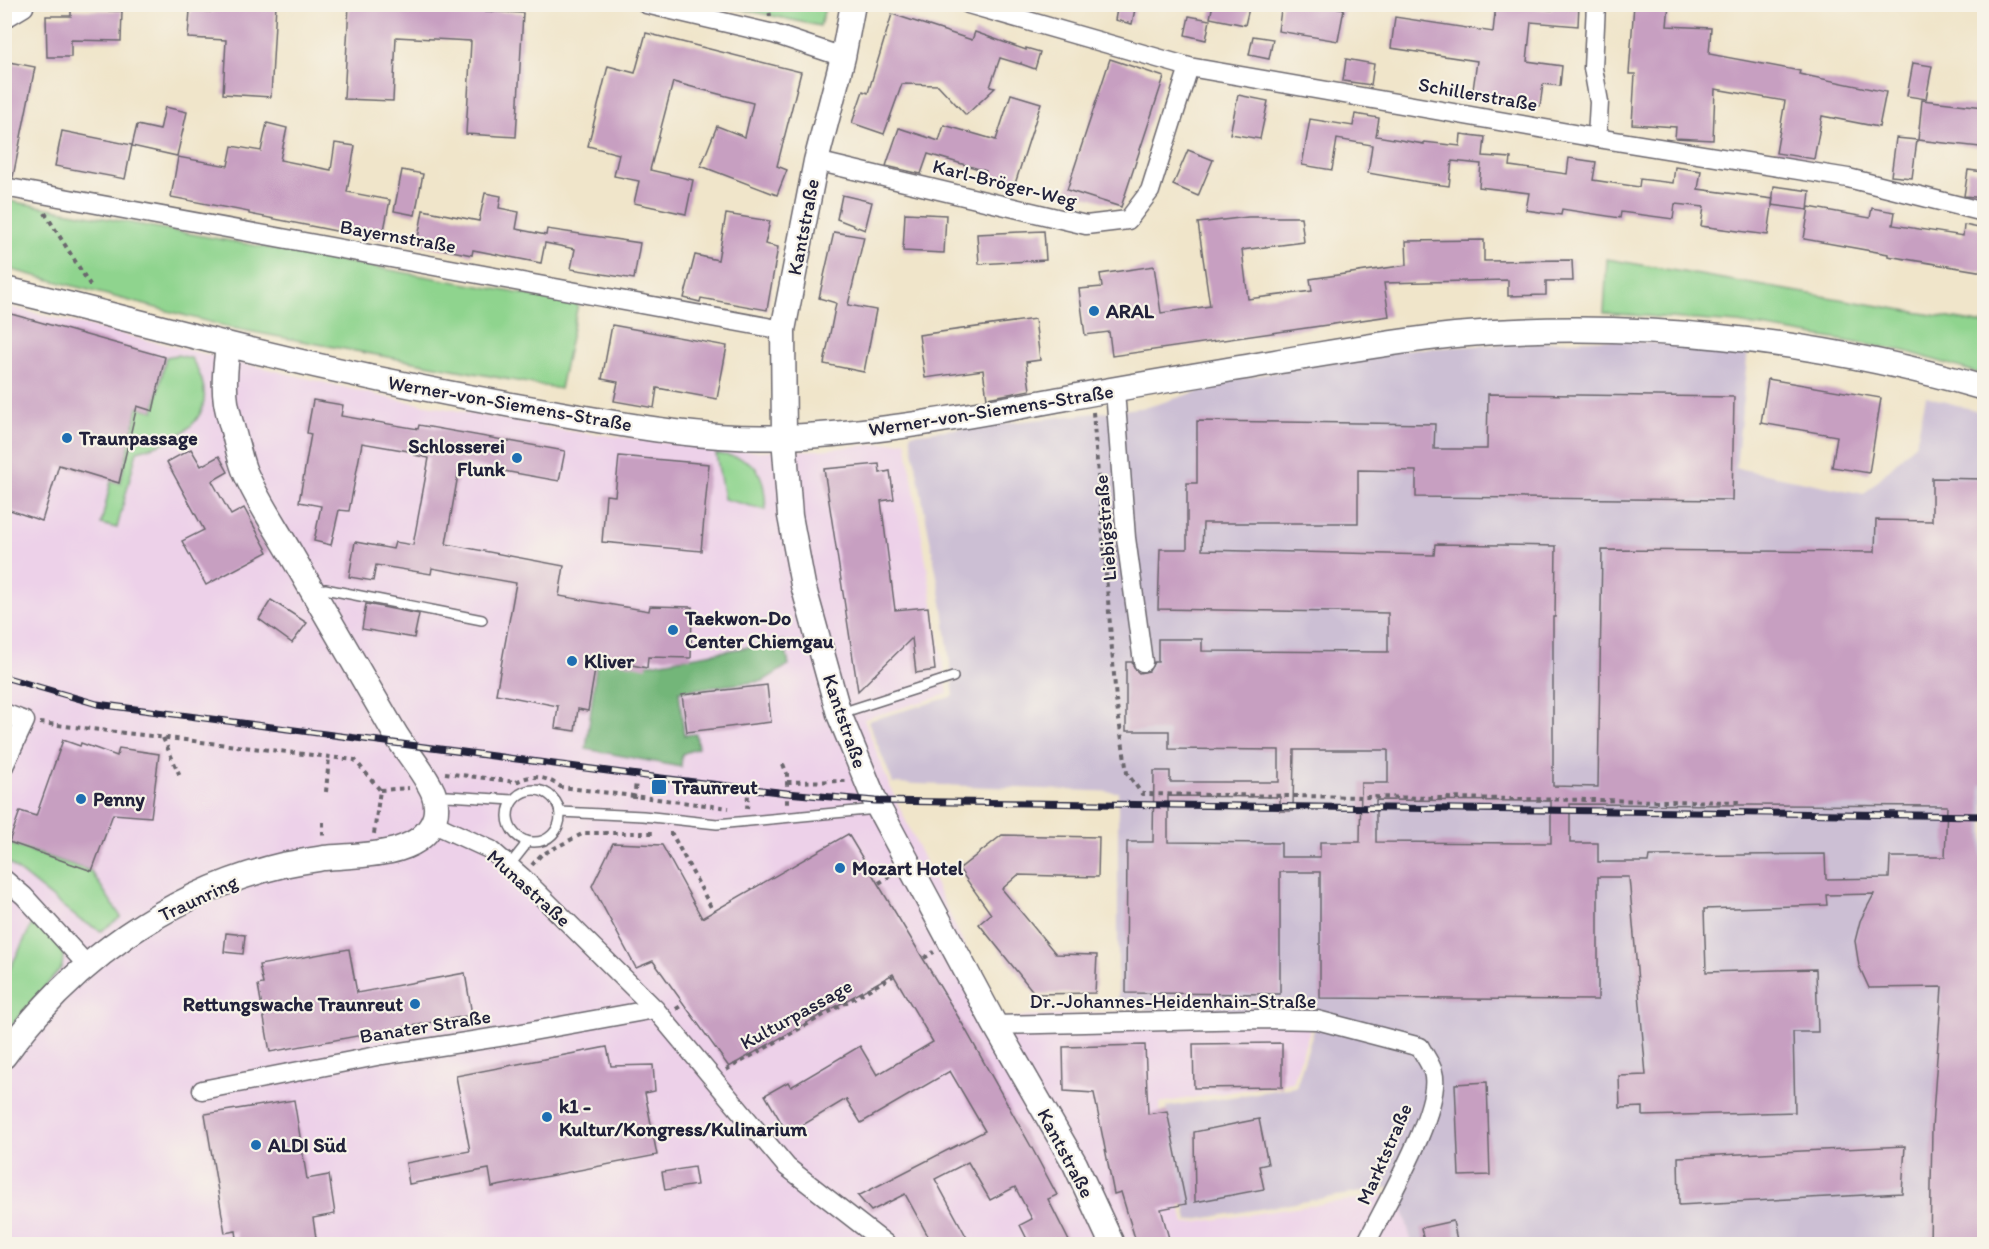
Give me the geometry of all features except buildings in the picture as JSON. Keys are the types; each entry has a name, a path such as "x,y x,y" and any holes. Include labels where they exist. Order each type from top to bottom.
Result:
{"street":[{"path":"646,4 774,34 843,57"},
{"name":"Kantstraße","path":"853,4 843,57 816,160 783,330 784,437 790,516 803,585 839,714 879,809 995,1025 1075,1164 1112,1245"},
{"name":"Schillerstraße","path":"968,4 1189,67 1598,138 1848,177 1984,212"},
{"path":"1596,4 1593,68 1599,102 1598,138"},
{"path":"4,19 28,5"},
{"name":"Karl-Bröger-Weg","path":"816,160 1086,225 1128,220 1150,191 1189,67"},
{"name":"Bayernstraße","path":"4,187 783,330"},
{"name":"Werner-von-Siemens-Straße","path":"4,289 228,345 396,383 650,429 736,437 784,437 858,432 1011,409 1365,347 1451,335 1568,329 1732,339 1799,347 1945,377 1984,388"},
{"path":"228,345 225,402 244,472 402,745 431,790 436,806 432,823"},
{"name":"Liebigstraße","path":"1115,390 1126,538 1143,662"},
{"path":"4,713 25,721 4,766"},
{"name":"Traunring","path":"4,1056 35,1017 87,965 150,921 190,898 224,883 291,864 324,858 372,854 407,847 418,841 432,823"},
{"name":"Munastraße","path":"432,823 491,850 515,871 655,1009 787,1167 886,1245"},
{"path":"4,879 24,896 87,965"},
{"name":"Banater Straße","path":"202,1090 382,1055 655,1009"},
{"name":"Dr.-Johannes-Heidenhain-Straße","path":"995,1025 1257,1019 1317,1020 1420,1047"},
{"name":"Marktstraße","path":"1366,1245 1397,1186 1433,1101 1434,1073 1420,1047"}],"lane":[{"path":"314,593 325,589 482,620"},
{"path":"839,714 953,677"},
{"path":"536,789 552,796 560,812 557,829 552,836 535,843 518,838 508,824 509,808 513,800 527,790 536,789"},
{"path":"431,790 448,796 513,800"},
{"path":"560,812 643,816 717,824 879,809"},
{"path":"515,871 526,842"}],"path":[{"path":"32,192 107,313"},
{"path":"1090,394 1116,700 1127,773 1142,794 1741,802"},
{"path":"25,721 355,760 380,790 372,854"},
{"path":"163,737 181,778"},
{"path":"326,792 329,757"},
{"path":"783,764 787,774 787,808"},
{"path":"431,790 441,772 516,782 522,778 537,777 551,780 561,787 758,810"},
{"path":"787,782 866,781"},
{"path":"635,797 636,782"},
{"path":"747,810 748,794"},
{"path":"515,871 584,833 672,834 713,911"},
{"name":"Kulturpassage","path":"712,1078 894,976"}],"shaded area":[{"path":"5,306 389,398 568,431 741,451 819,450 906,441 948,694 864,719 890,787 998,1018 1117,1012 1312,1024 1293,1082 1159,1103 1184,1224 1399,1193 1412,1244 5,1244"},
{"path":"1607,339 1748,350 1736,468 1864,494 1916,443 1926,396 1984,413 1984,1244 1412,1244 1397,1186 1188,1221 1166,1107 1296,1087 1317,1020 1118,1009 1118,792 893,783 868,721 954,696 943,608 910,434 1148,407 1238,379 1397,350"}],"green space":[{"path":"826,4 820,26 721,5"},
{"path":"4,200 578,304 560,389 232,328 5,268"},
{"path":"1607,259 1984,324 1984,375 1905,351 1738,323 1604,313"},
{"path":"177,355 191,358 201,377 204,394 202,408 196,420 185,431 155,446 137,451 117,528 101,524 111,481 120,483 138,407 154,411 166,357"},
{"path":"716,454 741,459 756,469 763,485 766,510 724,499"},
{"path":"784,641 789,665 763,681 679,691 684,735 696,734 698,748 682,754 681,767 586,749 597,661 650,664"},
{"path":"4,842 91,871 121,917 101,931 80,920 5,860"},
{"path":"35,918 64,948 62,967 5,1033 4,981"}],"railway":[{"path":"4,677 97,704 661,778 875,801 1984,816"}],"place":[{"name":"ARAL","path":"1094,311"},
{"name":"Traunpassage","path":"67,438"},
{"name":"Schlosserei Flunk","path":"517,458"},
{"name":"Taekwon-Do Center Chiemgau","path":"673,630"},
{"name":"Kliver","path":"572,661"},
{"name":"Traunreut","path":"659,787"},
{"name":"Penny","path":"81,799"},
{"name":"Mozart Hotel","path":"840,868"},
{"name":"Rettungswache Traunreut","path":"415,1004"},
{"name":"k1 - Kultur/Kongress/Kulinarium","path":"547,1117"},
{"name":"ALDI Süd","path":"256,1145"}]}
